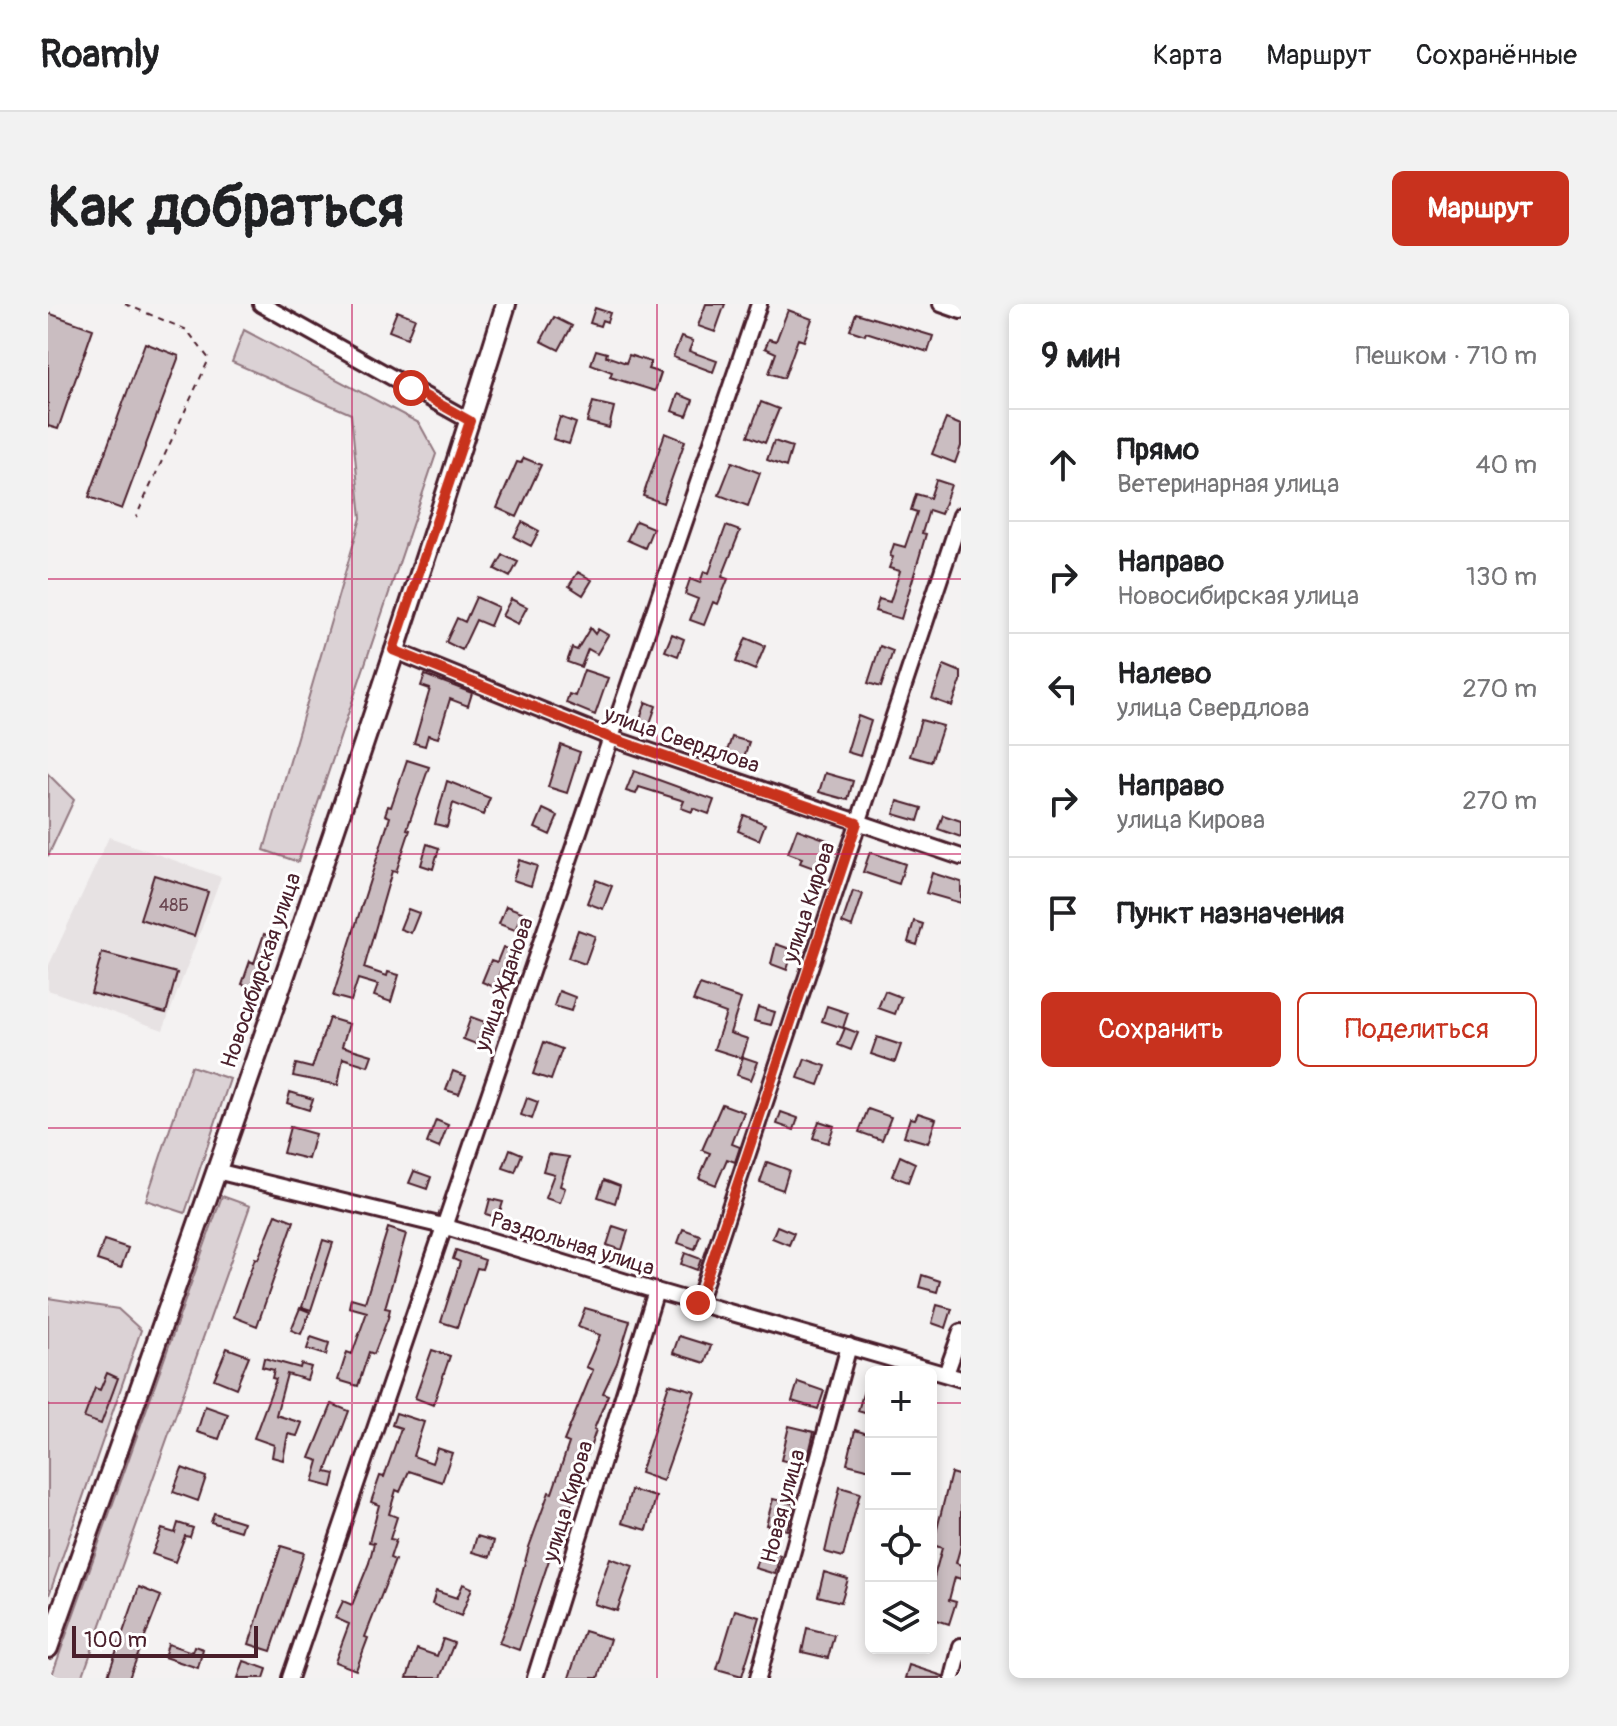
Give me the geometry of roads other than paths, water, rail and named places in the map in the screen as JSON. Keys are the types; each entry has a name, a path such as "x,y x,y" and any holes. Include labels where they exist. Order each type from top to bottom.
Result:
{"street":[{"path":"261,304 470,421"},
{"name":"Новосибирская улица","path":"48,1648 216,1171 470,421 506,304"},
{"name":"улица Жданова","path":"290,1678 759,304"},
{"path":"941,304 961,311"},
{"name":"улица Кирова","path":"698,1303 961,515"},
{"name":"улица Свердлова","path":"393,650 611,738 961,857"},
{"name":"Раздольная улица","path":"216,1171 443,1226 961,1379"},
{"name":"улица Кирова","path":"535,1678 656,1291"},
{"path":"946,1374 961,1332"},
{"name":"Новая улица","path":"758,1678 849,1346"},
{"path":"953,1678 961,1646"}]}
